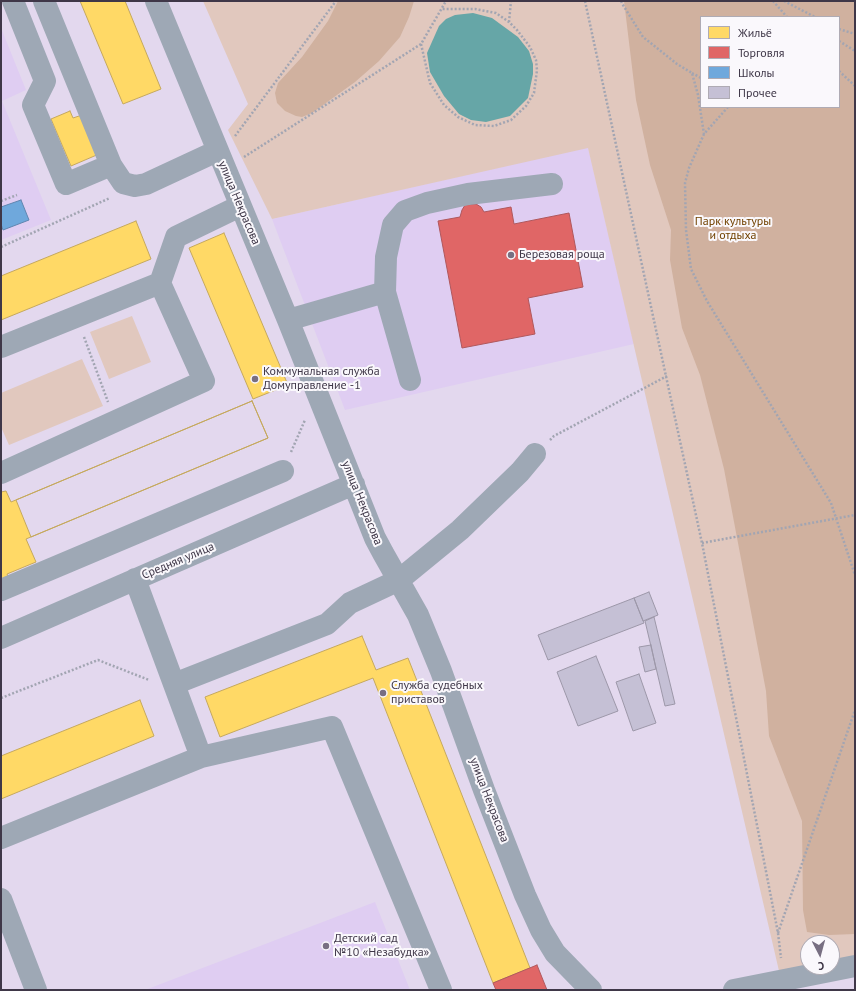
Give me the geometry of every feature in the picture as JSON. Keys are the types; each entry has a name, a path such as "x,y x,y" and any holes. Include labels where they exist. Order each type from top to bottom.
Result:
{"street":[{"path":"14,1 45,81 33,105 66,184 112,165"},
{"path":"44,1 112,165 123,182 135,186 146,184 224,153"},
{"name":"улица Некрасова","path":"156,1 224,153 240,206 288,320 316,394 375,538 421,622 525,895 540,930 555,953 591,990"},
{"path":"410,380 385,292 386,257 393,225 405,211 427,203 468,194 552,184"},
{"path":"2,470 204,381 160,282 176,237 240,206"},
{"path":"1,347 160,282"},
{"path":"288,320 385,292"},
{"path":"175,688 327,624 350,603 398,580 460,530 520,472 535,454"},
{"path":"1,590 283,471"},
{"name":"Средняя улица","path":"1,638 354,484"},
{"path":"135,579 201,756"},
{"path":"1,838 201,756 332,727 441,990"},
{"path":"1,899 36,990"},
{"path":"734,990 790,983 855,966"}],"path":[{"path":"336,1 224,153 239,161 421,44 446,1"},
{"path":"509,22 511,1"},
{"path":"584,1 667,376 702,543 778,933 790,983"},
{"path":"621,1 643,37 677,64 700,77"},
{"path":"774,1 786,16"},
{"path":"784,1 813,16"},
{"path":"421,44 430,83 444,105 458,117 474,125 494,126 511,120 526,106 534,93 537,70 536,60 530,47 509,22 496,12 475,9 441,8"},
{"path":"840,29 855,34"},
{"path":"840,42 855,51"},
{"path":"840,72 855,86"},
{"path":"692,73 700,94"},
{"path":"701,108 704,134"},
{"path":"727,108 704,134 688,168 685,183 686,230 691,269 707,301 831,503 855,575"},
{"path":"1,247 78,214 135,186"},
{"path":"1,201 17,195"},
{"path":"82,334 115,421"},
{"path":"535,454 554,436 667,376"},
{"path":"283,471 316,394"},
{"path":"702,543 855,514"},
{"path":"1,698 98,660 175,688"},
{"path":"778,933 855,710"}],"shaded area":[{"path":"473,13 492,18 518,37 529,51 533,64 533,74 528,98 510,116 486,122 471,120 459,114 444,96 430,72 427,53 439,26 446,19 455,15"},
{"path":"1,28 26,90 2,101 51,220 1,240"},
{"path":"588,147 634,344 345,410 272,219"},
{"name":"Детский сад №10 «Незабудка»","path":"375,902 410,990 145,990"}],"green space":[{"name":"Парк культуры и отдыха","path":"203,1 855,1 855,956 840,959 840,935 800,935 800,967 779,971 588,148 272,219 228,130 248,104"},
{"path":"338,1 414,1 400,37 379,61 355,82 312,113 302,117 296,116 285,111 277,103 275,93 278,83 302,57 328,21"},
{"path":"624,1 855,1 855,934 829,935 807,932 803,910 802,821 769,736 766,691 724,469 700,375 682,328 670,260 671,230 650,165 636,100"},
{"path":"132,316 151,362 109,379 90,332"},
{"path":"82,359 103,406 9,445 1,427 1,393"}],"building: Жильё":[{"path":"80,1 125,1 161,89 123,104"},
{"path":"70,111 73,118 82,115 99,154 71,166 51,119"},
{"path":"136,221 151,259 1,320 1,276"},
{"path":"224,233 288,385 253,399 189,248"},
{"path":"252,401 268,438 31,537 16,500"},
{"path":"252,401 268,438 26,539 36,562 7,574 10,581 1,585 1,492 6,491 11,502"},
{"path":"362,636 376,670 408,658 530,968 493,983 373,678 220,737 205,697"},
{"path":"140,700 154,736 1,799 1,756"}],"building: Торговля":[{"name":"Березовая роща","path":"476,204 481,207 484,212 511,207 514,224 569,213 583,287 528,298 535,334 462,348 438,221 460,217 465,205"},
{"path":"537,965 547,990 496,990 493,983"}],"building: Школы":[{"path":"21,200 29,220 3,230 1,224 1,207"}],"building: Прочее":[{"path":"649,592 658,615 643,621 634,598"},
{"path":"634,598 644,623 548,660 538,635"},
{"path":"654,617 675,704 665,706 645,621"},
{"path":"651,645 656,669 645,672 639,647"},
{"path":"596,656 618,711 578,726 557,672"},
{"path":"639,674 656,723 633,731 616,682"}],"place":[{"name":"Березовая роща","path":"511,255"},
{"name":"Коммунальная служба Домуправление -1","path":"255,379"},
{"name":"Служба судебных приставов","path":"383,693"},
{"name":"Детский сад №10 «Незабудка»","path":"326,946"}]}
